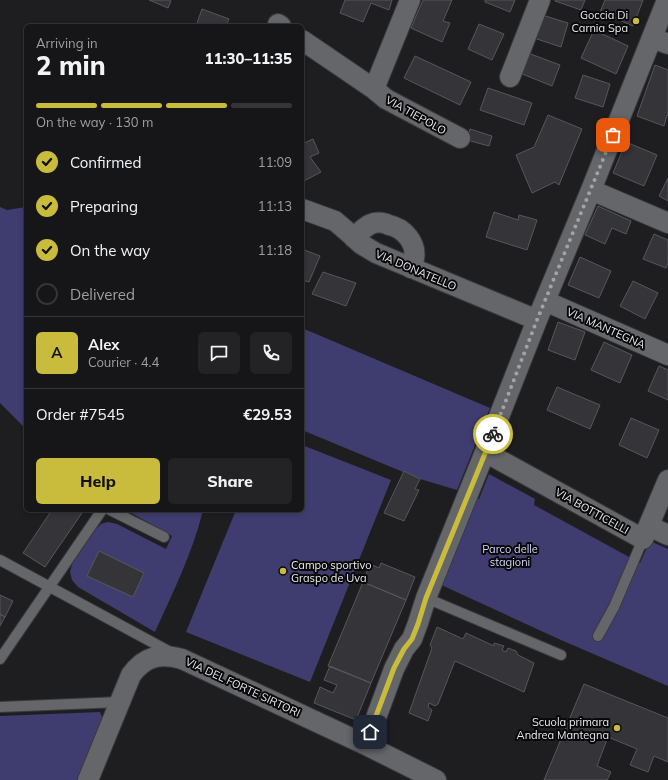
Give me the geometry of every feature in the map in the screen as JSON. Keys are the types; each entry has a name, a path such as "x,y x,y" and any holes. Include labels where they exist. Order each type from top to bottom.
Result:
{"street":[{"name":"VIA TIEPOLO","path":"374,89 410,0"},
{"path":"510,77 540,0"},
{"path":"366,745 394,668 404,649 412,639 426,598 545,300 591,190 660,41 667,0"},
{"name":"VIA TIEPOLO","path":"304,41 374,89 386,99 460,138"},
{"path":"591,190 668,223"},
{"name":"VIA DONATELLO","path":"304,210 335,222 361,244 376,253 537,320"},
{"path":"354,238 366,227 375,223 395,226 408,236 412,244 414,259 411,268"},
{"name":"VIA MANTEGNA","path":"545,300 668,355"},
{"name":"VIA BOTTICELLI","path":"485,452 646,532 668,535"},
{"path":"646,532 668,480"},
{"name":"VIA DEL FORTE SIRTORI","path":"88,780 131,675 145,661 160,656 166,656 182,658 366,745 436,780"}],"lane":[{"path":"0,659 101,512"},
{"path":"114,512 164,537"},
{"path":"598,636 614,607 646,532"},
{"path":"0,560 182,658"},
{"path":"426,598 561,655"},
{"path":"0,707 120,702"}],"green space":[{"path":"0,207 7,210 24,207 24,427 0,403"},
{"path":"304,329 490,408 457,490 420,479 304,431"},
{"name":"Campo sportivo Graspo de Uva","path":"304,446 391,480 310,682 186,632 235,512 304,512"},
{"name":"Parco delle stagioni","path":"489,474 535,499 534,505 640,563 650,541 668,549 668,686 561,640 437,583 471,498 479,499"},
{"path":"130,512 202,512 188,557 155,632 78,587 72,580 70,572 72,564 95,530 101,524 108,522 117,524 166,549 172,536"},
{"path":"100,712 103,719 81,780 0,780 0,716"}],"building":[{"path":"149,0 169,0 171,1 168,8"},
{"path":"345,0 392,0 389,10 371,3 363,22 340,13"},
{"path":"423,0 452,0 443,21 450,23 442,42 411,28"},
{"path":"485,0 515,0 510,12 485,2"},
{"path":"555,0 585,0 581,10"},
{"path":"605,0 643,0 633,26 600,12"},
{"path":"202,9 229,19 227,24 197,24"},
{"path":"542,15 568,23 561,47 534,38"},
{"path":"479,24 504,34 492,60 468,49"},
{"path":"594,30 628,46 616,74 581,58"},
{"path":"528,53 560,65 552,86 520,73"},
{"path":"415,56 471,82 460,105 404,78"},
{"path":"655,65 668,70 668,116 667,115 664,126 637,116"},
{"path":"583,75 610,84 603,107 575,98"},
{"path":"488,88 532,103 524,125 480,110"},
{"path":"548,115 582,129 559,185 555,182 532,193 516,155 534,147"},
{"path":"470,129 492,136 489,146 467,140"},
{"path":"313,139 319,153 310,157 321,172 304,181 304,143"},
{"path":"626,142 657,155 644,186 613,173"},
{"path":"668,178 668,201 659,196"},
{"path":"598,206 631,221 626,234 612,228 605,244 585,235"},
{"path":"494,212 518,220 519,215 537,220 527,250 486,237"},
{"path":"654,234 668,240 668,263 666,268 643,259"},
{"path":"304,250 320,256 309,282 304,281"},
{"path":"580,257 611,271 599,298 568,285"},
{"path":"323,272 356,283 346,306 312,294"},
{"path":"633,281 658,293 645,319 620,306"},
{"path":"558,322 585,332 575,360 548,350"},
{"path":"604,342 632,355 620,383 591,370"},
{"path":"659,366 668,370 668,400 648,391"},
{"path":"557,387 600,405 590,429 547,410"},
{"path":"631,418 659,430 647,458 619,445"},
{"path":"404,471 420,479 415,489 419,490 404,521 384,513"},
{"path":"51,512 83,512 45,567 23,553"},
{"path":"99,551 144,573 133,597 87,576"},
{"path":"381,563 415,577 406,600 363,582 370,564 379,568"},
{"path":"363,582 406,600 371,683 328,666"},
{"path":"0,595 13,601 5,617 0,614"},
{"path":"0,614 5,617 0,626"},
{"path":"437,627 463,639 466,633 494,646 494,643 504,646 502,650 506,652 508,648 516,651 518,655 534,663 524,692 455,661 438,704 435,706 429,703 428,707 432,710 428,721 409,713 432,648 430,645"},
{"path":"330,666 371,683 356,720 314,703 320,687 333,693 337,685 324,680"},
{"name":"Scuola primara Andrea Mantegna","path":"584,684 668,718 668,762 654,756 648,772 630,765 637,749 608,737 597,766 611,772 607,780 544,780"}],"way so far":[{"path":"493,434 537,320 613,135"}],"place":[{"name":"Goccia Di Carnia Spa","path":"636,21"},
{"name":"Campo sportivo Graspo de Uva","path":"283,571"},
{"name":"Scuola primara Andrea Mantegna","path":"617,728"}],"route":[{"path":"370,732 394,668 404,649 412,639 426,598 493,434"}]}
